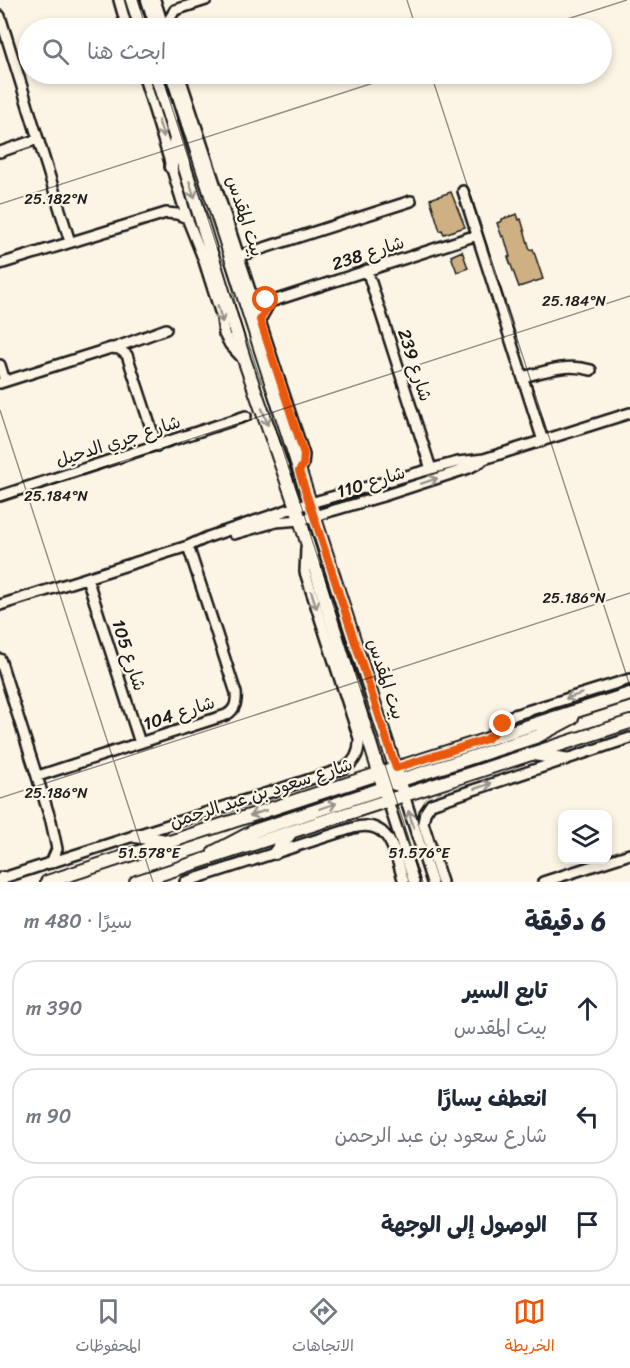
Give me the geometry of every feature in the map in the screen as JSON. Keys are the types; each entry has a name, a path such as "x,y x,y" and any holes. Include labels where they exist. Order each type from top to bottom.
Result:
{"main road":[{"path":"132,0 138,18"},
{"path":"153,1 156,18"},
{"name":"بيت المقدس","path":"159,84 245,362 306,510 404,795"},
{"name":"بيت المقدس","path":"175,84 299,471 306,510 300,520 306,543 381,773 388,801"},
{"path":"171,167 176,137"},
{"name":"شارع سعود بن عبد الرحمن","path":"47,882 630,694"},
{"path":"388,801 390,790 400,780 538,736 591,706"},
{"path":"136,882 630,722"},
{"path":"533,753 564,759"},
{"path":"198,862 228,843 254,831 384,786 391,781 396,768"},
{"path":"275,853 291,832"},
{"path":"135,836 170,842"}],"street":[{"path":"119,0 125,18"},
{"path":"153,1 175,10 206,0"},
{"path":"153,1 160,18"},
{"path":"170,18 175,10"},
{"path":"0,16 18,74"},
{"path":"21,84 70,242"},
{"name":"بيت المقدس","path":"146,84 187,218 203,258 222,318 225,334 230,345 245,362"},
{"name":"بيت المقدس","path":"182,84 304,454 303,465 299,471"},
{"path":"0,152 38,139"},
{"path":"463,191 543,441"},
{"path":"166,213 180,194"},
{"path":"239,256 411,201"},
{"path":"0,264 166,213 187,218"},
{"name":"شارع 238","path":"270,302 477,235"},
{"name":"شارع 239","path":"367,270 430,469"},
{"path":"250,291 270,302 260,320"},
{"path":"0,366 2,382 119,350 166,329"},
{"path":"119,350 128,360 157,446"},
{"path":"523,377 562,367 591,370"},
{"name":"شارع 110","path":"306,510 430,469 484,459 630,413"},
{"name":"شارع جري الدحيل","path":"0,496 246,416"},
{"name":"شارع 110","path":"192,545 208,537 469,468 484,459"},
{"name":"شارع 110","path":"0,605 192,545 276,522 300,520"},
{"name":"بيت المقدس","path":"306,543 305,572 359,738 358,753"},
{"name":"شارع 104","path":"38,776 233,711 236,705 236,693 192,545"},
{"name":"شارع 105","path":"87,578 140,743"},
{"path":"0,659 2,674 38,776 51,821 57,849 51,863"},
{"name":"شارع سعود بن عبد الرحمن","path":"487,739 511,716 630,679"},
{"path":"442,882 423,823 428,807 436,802 630,738"},
{"name":"شارع سعود بن عبد الرحمن","path":"1,880 345,768 353,762 358,753"},
{"path":"404,795 432,882"},
{"path":"388,801 414,882"},
{"path":"51,821 62,846 74,855"},
{"path":"185,882 360,826 372,826 388,837 404,882"},
{"path":"546,882 630,854"}],"building":[{"path":"451,192 465,227 444,234 442,230 440,231 430,199"},
{"path":"517,214 519,220 521,219 530,250 533,249 543,279 519,287 508,257 510,257 504,236 502,237 497,223"},
{"path":"462,251 468,268 457,272 451,256"}],"route":[{"path":"266,300 270,302 260,320 304,454 304,462 299,471 396,768 487,739 503,724"}]}
